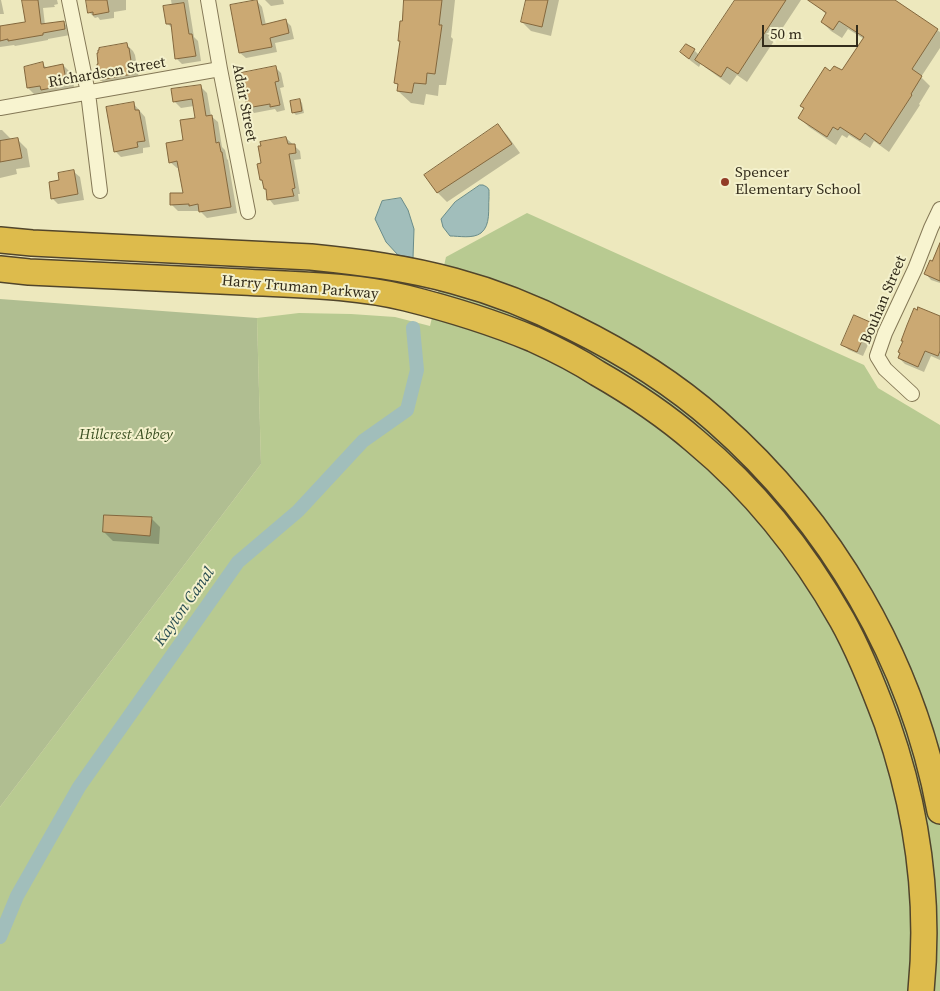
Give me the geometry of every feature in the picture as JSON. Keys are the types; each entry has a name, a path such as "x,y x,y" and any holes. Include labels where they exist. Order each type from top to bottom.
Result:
{"highway":[{"name":"Harry Truman Parkway","path":"0,240 32,244 311,257 355,261 406,269 455,281 502,296 548,314 634,361 715,420 751,453 784,488 842,566 868,608 890,653 925,745 940,811"},
{"name":"Harry Truman Parkway","path":"0,269 309,285 360,290 448,308 536,340 580,362 658,412 696,441 731,473 768,514 819,582 843,622 882,708 897,753 914,827 922,891 924,939 921,991"}],"street":[{"path":"69,0 88,93 100,192"},
{"name":"Adair Street","path":"208,0 248,212"},
{"name":"Richardson Street","path":"0,108 220,69"},
{"name":"Bouhan Street","path":"912,394 885,369 877,356 885,333 914,269 935,230 940,209"}],"green space":[{"path":"527,213 864,365 878,388 940,425 940,991 0,991 0,807 261,464 257,318 299,313 351,314 395,317 430,326 446,257"},
{"name":"Hillcrest Abbey","path":"0,299 257,318 261,464 0,807"}],"water":[{"path":"480,185 486,186 489,190 488,217 484,230 474,236 450,236 443,227 441,219 455,202"},
{"path":"401,198 408,210 414,229 413,258 398,255 386,242 375,219 382,201"}],"building":[{"path":"22,0 38,0 41,24 64,21 65,29 43,33 43,35 0,41 0,26 25,22"},
{"path":"86,0 107,0 109,12 93,15 93,12 88,13"},
{"path":"257,0 262,25 286,19 289,33 270,38 272,47 239,53 230,5"},
{"path":"404,0 442,0 439,25 442,25 435,74 427,73 426,84 414,83 412,93 397,91 398,84 394,83"},
{"path":"526,0 548,0 542,27 521,22"},
{"path":"735,0 786,0 738,74 727,67 721,77 695,60"},
{"path":"808,0 895,0 938,29 912,69 922,76 880,144 865,133 860,140 840,127 838,130 833,127 827,137 798,118 804,108 800,106 825,67 830,71 834,66 842,70 864,37 839,21 833,30 821,22 826,13"},
{"path":"184,3 189,34 192,34 196,56 175,59 171,24 166,24 163,6"},
{"path":"127,43 133,74 100,80 97,64 99,48"},
{"path":"686,44 695,49 689,59 680,52"},
{"path":"43,62 44,68 63,64 67,85 41,90 40,86 27,88 24,67"},
{"path":"276,66 279,81 275,82 280,105 270,107 270,104 247,108 241,73"},
{"path":"201,85 206,116 212,115 216,143 219,142 222,152 231,207 199,212 198,204 189,206 189,204 170,205 170,193 183,193 177,161 169,163 166,143 183,140 180,120 195,118 192,99 173,102 171,89"},
{"path":"300,99 302,111 292,113 290,101"},
{"path":"134,102 135,110 139,110 145,141 137,142 138,147 114,152 106,107"},
{"path":"498,124 512,144 437,193 424,175"},
{"path":"286,137 288,144 295,144 296,153 289,154 295,188 292,189 294,196 267,200 266,189 264,189 262,180 260,180 257,164 261,163 258,146 261,146 260,142"},
{"path":"18,138 22,158 0,162 0,141"},
{"path":"74,170 78,194 51,199 49,182 59,180 58,173"},
{"path":"940,243 940,281 924,274"},
{"path":"918,307 940,316 940,351 938,356 925,351 918,367 898,358 900,353 898,352 914,308 917,310"},
{"path":"854,315 870,322 857,352 841,345"},
{"path":"104,515 152,517 150,536 103,532"}],"waterway":[{"name":"Kayton Canal","path":"0,937 17,896 79,787 238,562 298,511 363,441 407,410 417,370 413,328"}],"place":[{"name":"Spencer Elementary School","path":"725,182"}]}
